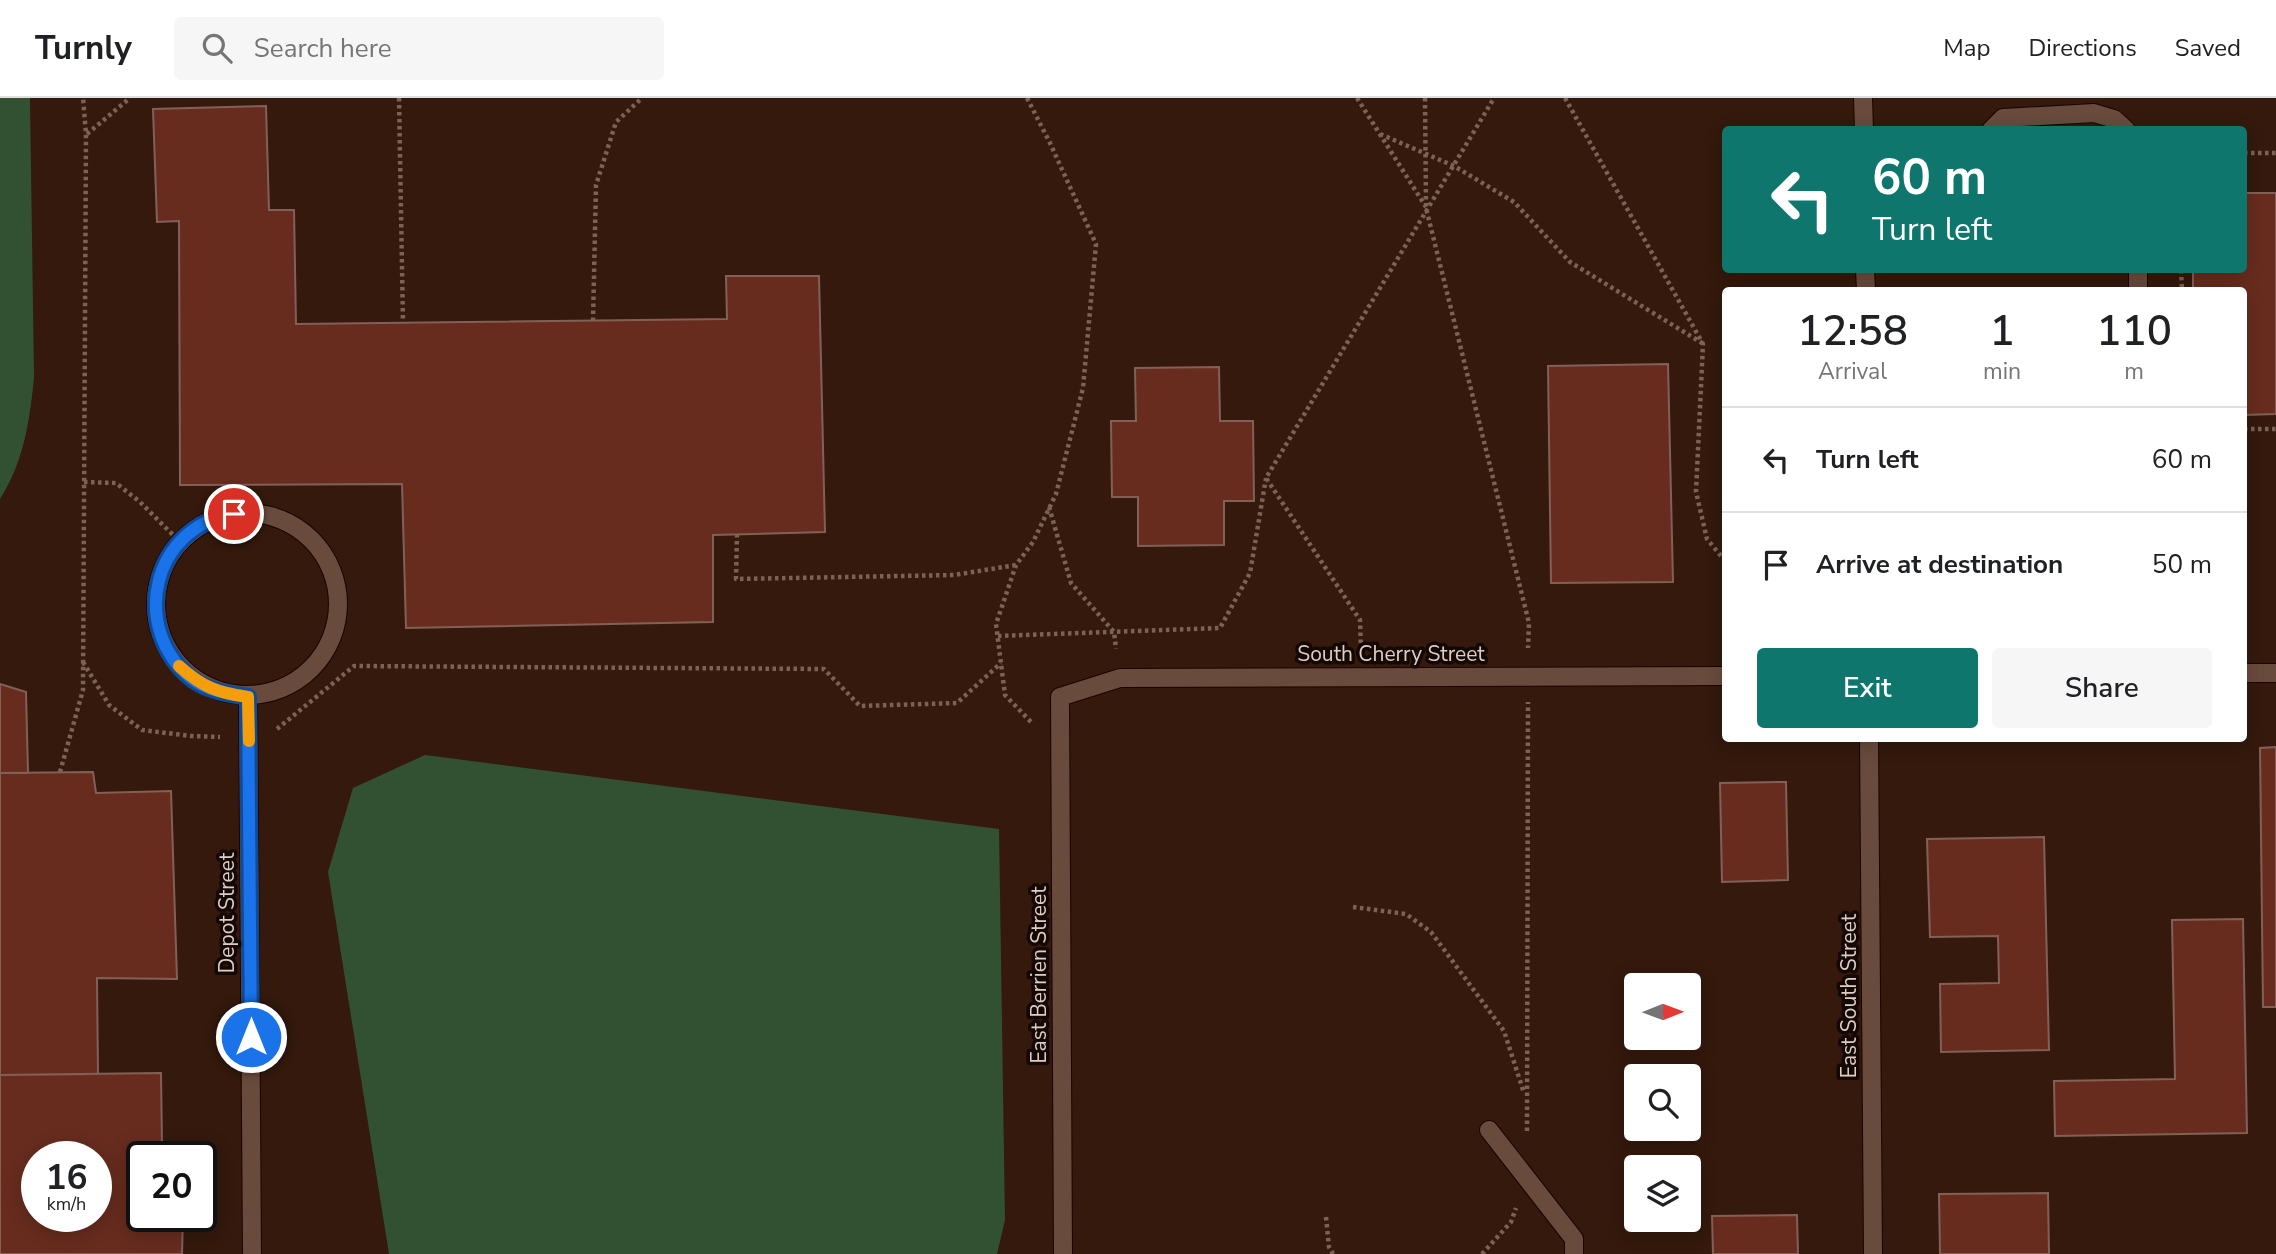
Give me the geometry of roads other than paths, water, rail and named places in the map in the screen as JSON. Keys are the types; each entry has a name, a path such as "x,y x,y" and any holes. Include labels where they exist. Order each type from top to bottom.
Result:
{"street":[{"path":"1863,98 1864,126"},
{"path":"1995,126 2003,117 2063,113 2094,113 2114,119 2122,126"},
{"path":"249,512 280,518 307,535 327,559 338,589 337,621 326,650 306,675 279,691 248,697 220,693 194,680 173,661 160,635 154,607 158,578 171,552 190,531 218,516 249,512"},
{"path":"2247,673 2276,673"},
{"name":"South Cherry Street","path":"1060,697 1120,678 1722,676"},
{"name":"Depot Street","path":"248,697 252,1254"},
{"name":"East Berrien Street","path":"1060,697 1063,1254"},
{"name":"East South Street","path":"1869,742 1873,1254"},
{"path":"1489,1130 1574,1239 1574,1254"}]}
